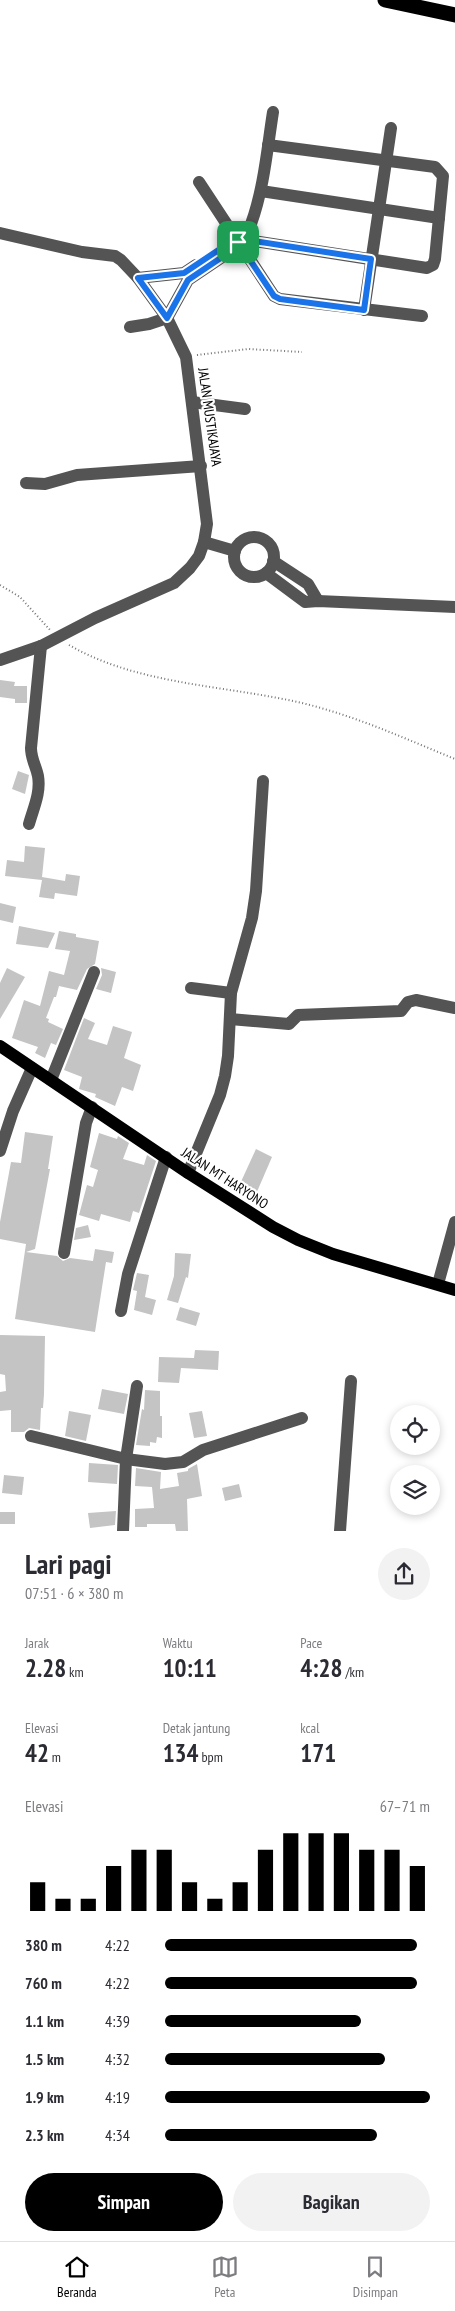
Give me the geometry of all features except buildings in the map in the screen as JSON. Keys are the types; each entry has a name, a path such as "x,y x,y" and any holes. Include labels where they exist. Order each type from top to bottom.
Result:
{"highway":[{"path":"385,0 455,15"}],"main road":[{"name":"JALAN MT HARYONO","path":"0,1046 188,1173 298,1240 333,1254 455,1290"}],"street":[{"path":"130,327 149,324 167,318 188,280 234,249 251,223 261,191 273,112"},
{"path":"364,310 391,128"},
{"path":"138,278 184,273 229,243 238,241 430,267 435,260 443,176 435,167 268,145"},
{"path":"199,182 274,296 280,299 422,316"},
{"path":"261,191 439,218"},
{"name":"JALAN MUSTIKAJAYA","path":"0,233 82,252 115,256 138,278 167,318 186,357 207,524 199,556 190,568 174,583 41,646 0,660"},
{"path":"192,402 245,409"},
{"path":"26,483 45,484 77,475 201,466"},
{"path":"259,537 271,546 273,561 266,572 254,577 242,573 235,563 235,551 244,539 259,537"},
{"path":"204,542 235,551"},
{"path":"273,561 308,584 318,601"},
{"path":"266,572 305,602 455,607"},
{"path":"28,824 38,795 39,780 31,757 31,748 41,646"},
{"path":"188,1173 220,1095 228,1056 231,993 252,918 263,781"},
{"path":"51,1080 94,972"},
{"path":"191,988 231,993"},
{"path":"230,1018 289,1024 298,1016 401,1011 408,1002 416,1000 455,1008"},
{"path":"0,1151 13,1111 32,1068"},
{"path":"64,1253 84,1132 92,1107"},
{"path":"121,1311 128,1274 166,1158"},
{"path":"438,1284 455,1222"},
{"path":"340,1531 351,1381"},
{"path":"123,1531 126,1459 138,1386"},
{"path":"31,1436 151,1464 183,1462 203,1450 302,1418"}],"path":[{"path":"186,357 248,349 302,352"},
{"path":"0,585 20,597 57,638 83,653 144,675 239,690 306,704 357,718 455,760"}],"route":[{"path":"238,242 234,249 188,280 167,318 138,278 184,273 229,243 238,242 274,296 280,299 364,310 371,259 241,239 238,242"}]}
